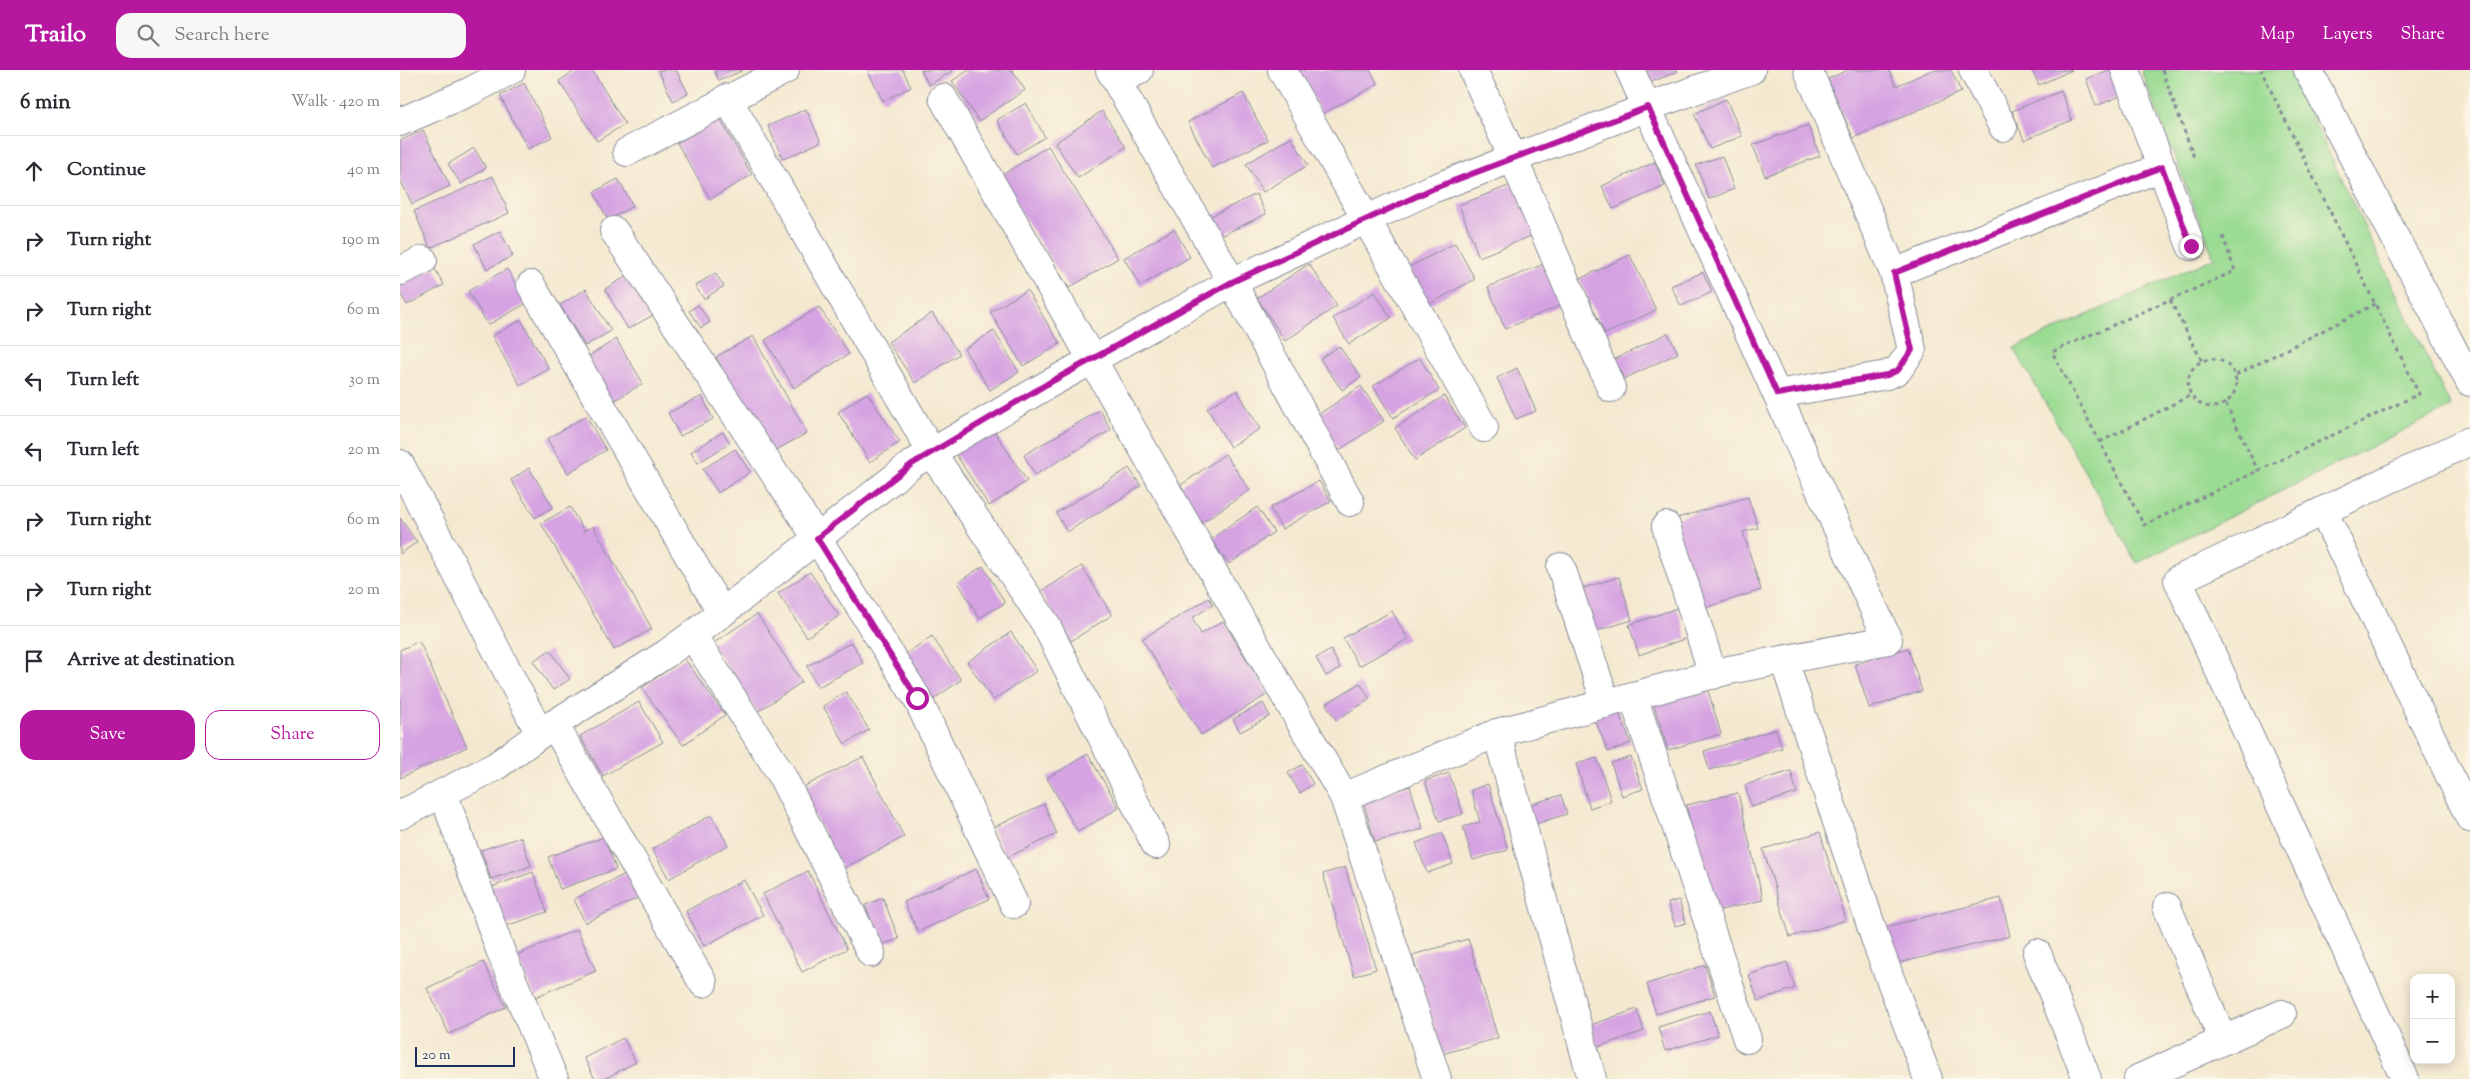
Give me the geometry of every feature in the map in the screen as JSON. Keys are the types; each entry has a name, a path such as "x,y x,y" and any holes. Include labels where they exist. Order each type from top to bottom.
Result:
{"street":[{"path":"400,122 469,92 511,70"},
{"path":"627,152 727,98 785,70"},
{"path":"1282,70 1484,428"},
{"path":"1473,70 1513,158 1610,388"},
{"path":"1344,797 1498,733 1713,675 1888,640 1630,70"},
{"path":"400,815 496,766 547,729 666,654 722,613 912,464 1093,359 1232,282 1432,189 1751,70"},
{"path":"1777,394 1887,375 1898,370 1912,350 1894,273 1808,70"},
{"path":"1973,70 2003,127"},
{"path":"2125,70 2191,246"},
{"path":"2308,70 2470,382"},
{"path":"1122,74 1350,502"},
{"path":"727,98 932,452 1045,623 1156,845"},
{"path":"943,98 1344,797 1437,1079"},
{"path":"1894,273 2162,167"},
{"path":"614,231 817,538 917,698 1014,904"},
{"path":"531,284 722,613"},
{"path":"2405,1079 2178,580 2470,441"},
{"path":"400,464 547,729 703,983"},
{"path":"2323,511 2470,818"},
{"path":"1666,526 1713,675"},
{"path":"1561,566 1606,704"},
{"path":"692,635 780,772 871,953"},
{"path":"1784,660 1877,944 1928,1079"},
{"path":"1633,696 1747,1039"},
{"path":"1498,733 1592,1079"},
{"path":"443,793 502,955 554,1079"},
{"path":"2168,907 2223,1040"},
{"path":"2036,953 2087,1079"},
{"path":"2138,1079 2282,1014"}],"path":[{"path":"2162,70 2195,161"},
{"path":"2222,234 2236,270 2052,352 2144,525 2419,394 2261,70"},
{"path":"2170,300 2202,361"},
{"path":"2236,375 2375,304"},
{"path":"2218,360 2226,363 2236,375 2236,392 2226,404 2211,408 2196,402 2188,388 2190,372 2202,361 2218,360"},
{"path":"2100,442 2191,395"},
{"path":"2226,404 2258,471"}],"green space":[{"path":"2141,70 2289,70 2451,407 2137,563 2014,348 2214,258"}],"building":[{"path":"576,70 592,70 625,124 597,141 559,81"},
{"path":"658,70 676,70 688,93 673,101"},
{"path":"714,70 743,70 719,81"},
{"path":"867,70 903,70 911,87 883,101"},
{"path":"921,70 954,70 929,85"},
{"path":"969,70 1012,70 1025,90 979,121 952,81"},
{"path":"1298,70 1370,70 1378,84 1322,114"},
{"path":"1646,70 1677,70 1677,72 1651,82"},
{"path":"1848,70 1889,70 1896,86 1932,70 1951,70 1961,92 1853,138 1828,79"},
{"path":"2032,70 2072,70 2039,85"},
{"path":"2113,70 2123,95 2096,106 2086,79"},
{"path":"524,83 552,137 528,149 500,96"},
{"path":"2061,91 2072,120 2024,140 2012,111"},
{"path":"1243,93 1268,140 1212,168 1188,122"},
{"path":"1726,99 1742,136 1710,149 1694,114"},
{"path":"1026,103 1045,137 1017,154 997,120"},
{"path":"806,109 821,142 783,159 768,126"},
{"path":"1102,111 1126,147 1078,178 1055,143"},
{"path":"720,119 752,175 710,199 677,143"},
{"path":"1808,125 1820,156 1765,176 1753,145"},
{"path":"423,130 450,186 412,204 400,179 400,141"},
{"path":"1291,137 1308,165 1263,192 1246,164"},
{"path":"1048,146 1118,258 1069,288 999,177"},
{"path":"474,148 486,168 461,184 448,164"},
{"path":"1722,156 1734,189 1709,199 1696,165"},
{"path":"1655,162 1665,186 1613,209 1602,186"},
{"path":"493,176 509,213 430,248 414,211"},
{"path":"618,179 633,206 608,220 594,192"},
{"path":"1516,183 1536,234 1479,257 1459,205"},
{"path":"1256,194 1266,214 1214,239 1205,219"},
{"path":"1174,229 1190,257 1140,286 1124,258"},
{"path":"500,231 513,256 487,269 474,244"},
{"path":"1455,243 1475,279 1428,305 1407,268"},
{"path":"1630,255 1656,310 1605,334 1579,279"},
{"path":"1309,264 1337,306 1285,341 1257,298"},
{"path":"1544,264 1561,305 1505,329 1488,287"},
{"path":"434,267 444,285 407,305 400,293 400,286"},
{"path":"507,269 527,303 488,325 468,291"},
{"path":"1703,272 1712,292 1681,306 1671,286"},
{"path":"632,273 655,314 628,329 605,289"},
{"path":"715,273 724,286 704,299 695,286"},
{"path":"586,289 611,331 585,346 560,305"},
{"path":"1027,290 1060,344 1023,366 990,312"},
{"path":"1375,292 1391,318 1349,344 1333,318"},
{"path":"698,305 710,322 701,328 689,311"},
{"path":"819,307 849,354 794,388 765,340"},
{"path":"932,313 959,354 915,383 888,342"},
{"path":"521,320 549,369 520,385 492,336"},
{"path":"994,331 1019,372 990,390 964,349"},
{"path":"1668,333 1678,353 1624,379 1615,359"},
{"path":"753,336 807,433 769,454 716,357"},
{"path":"616,339 643,383 610,403 583,360"},
{"path":"1339,346 1361,377 1342,390 1320,359"},
{"path":"1420,358 1439,390 1393,418 1373,386"},
{"path":"1517,368 1536,411 1516,419 1497,378"},
{"path":"1361,386 1384,421 1339,450 1316,416"},
{"path":"1237,390 1260,429 1230,447 1207,408"},
{"path":"867,393 900,442 870,462 838,412"},
{"path":"702,396 713,419 680,436 668,413"},
{"path":"1444,396 1465,428 1415,460 1395,428"},
{"path":"1100,410 1111,430 1035,475 1024,455"},
{"path":"586,416 606,450 568,473 547,439"},
{"path":"993,429 1027,481 989,506 955,453"},
{"path":"723,432 730,443 698,463 691,452"},
{"path":"735,449 750,472 718,493 703,469"},
{"path":"1225,454 1250,490 1201,523 1177,488"},
{"path":"529,468 553,507 535,518 511,480"},
{"path":"1129,468 1141,486 1067,532 1056,513"},
{"path":"1319,481 1331,501 1282,529 1270,508"},
{"path":"1748,497 1758,528 1743,532 1761,590 1701,609 1674,519"},
{"path":"570,507 584,531 593,526 652,629 614,650 541,523"},
{"path":"1257,507 1274,532 1229,564 1211,539"},
{"path":"400,518 417,542 400,554"},
{"path":"983,566 1005,603 979,618 958,582"},
{"path":"1082,566 1112,615 1071,641 1040,592"},
{"path":"810,572 839,616 807,637 778,593"},
{"path":"1619,577 1632,620 1593,632 1580,589"},
{"path":"1209,598 1213,605 1192,618 1201,634 1223,621 1268,694 1201,735 1142,639"},
{"path":"1677,608 1687,638 1639,655 1629,625"},
{"path":"1392,611 1408,639 1359,666 1343,638"},
{"path":"757,614 802,682 757,712 712,644"},
{"path":"1011,632 1037,671 993,700 967,662"},
{"path":"932,636 961,680 931,701 901,657"},
{"path":"419,641 467,747 400,778 400,650"},
{"path":"852,642 863,663 818,687 807,666"},
{"path":"1908,648 1922,691 1869,708 1855,664"},
{"path":"550,650 570,679 553,690 533,661"},
{"path":"1331,650 1340,668 1326,676 1316,658"},
{"path":"684,658 725,715 683,745 642,688"},
{"path":"1360,683 1370,699 1336,720 1326,704"},
{"path":"1707,687 1721,734 1668,750 1653,703"},
{"path":"846,692 869,730 845,744 823,706"},
{"path":"639,702 663,742 603,776 580,736"},
{"path":"1263,703 1270,716 1240,732 1233,719"},
{"path":"1617,708 1631,743 1608,752 1594,717"},
{"path":"1776,729 1782,748 1709,770 1704,751"},
{"path":"1088,754 1119,808 1078,832 1047,778"},
{"path":"863,757 904,837 842,869 801,788"},
{"path":"1631,757 1643,789 1622,796 1611,763"},
{"path":"1597,758 1611,801 1590,808 1576,764"},
{"path":"1302,765 1313,784 1300,793 1288,773"},
{"path":"1791,771 1797,793 1751,807 1745,785"},
{"path":"1449,773 1463,814 1439,821 1425,781"},
{"path":"1488,784 1508,850 1473,860 1463,827 1480,822 1471,790"},
{"path":"1410,786 1423,829 1375,842 1363,800"},
{"path":"1738,793 1763,900 1712,912 1686,805"},
{"path":"1561,795 1567,814 1532,825 1526,806"},
{"path":"1044,804 1057,834 1006,858 992,828"},
{"path":"711,815 728,845 669,879 652,849"},
{"path":"1820,832 1846,920 1790,937 1763,849"},
{"path":"1442,833 1453,864 1427,873 1416,843"},
{"path":"521,837 531,866 491,879 481,850"},
{"path":"604,837 616,869 560,889 548,857"},
{"path":"1345,867 1376,969 1354,976 1323,874"},
{"path":"976,869 989,899 918,932 904,902"},
{"path":"632,871 644,895 585,923 574,899"},
{"path":"808,871 847,949 802,972 763,894"},
{"path":"533,872 547,912 500,928 486,889"},
{"path":"744,880 763,915 704,946 686,911"},
{"path":"883,898 899,939 881,945 865,905"},
{"path":"2001,898 2010,936 1891,965 1881,928"},
{"path":"1679,900 1686,923 1675,926 1668,903"},
{"path":"577,929 596,971 535,997 517,955"},
{"path":"1468,939 1498,1038 1442,1054 1412,955"},
{"path":"483,962 506,1007 449,1034 427,988"},
{"path":"1787,962 1795,988 1758,1001 1749,975"},
{"path":"1705,965 1715,996 1656,1014 1647,984"},
{"path":"1637,1009 1644,1031 1598,1047 1590,1025"},
{"path":"1710,1011 1718,1035 1665,1051 1658,1027"},
{"path":"623,1038 636,1062 604,1079 595,1079 584,1058"}],"route":[{"path":"917,698 817,538 912,464 1047,384 1232,282 1432,189 1648,107 1777,394 1887,375 1898,370 1912,350 1894,273 2162,167 2191,246"}]}
